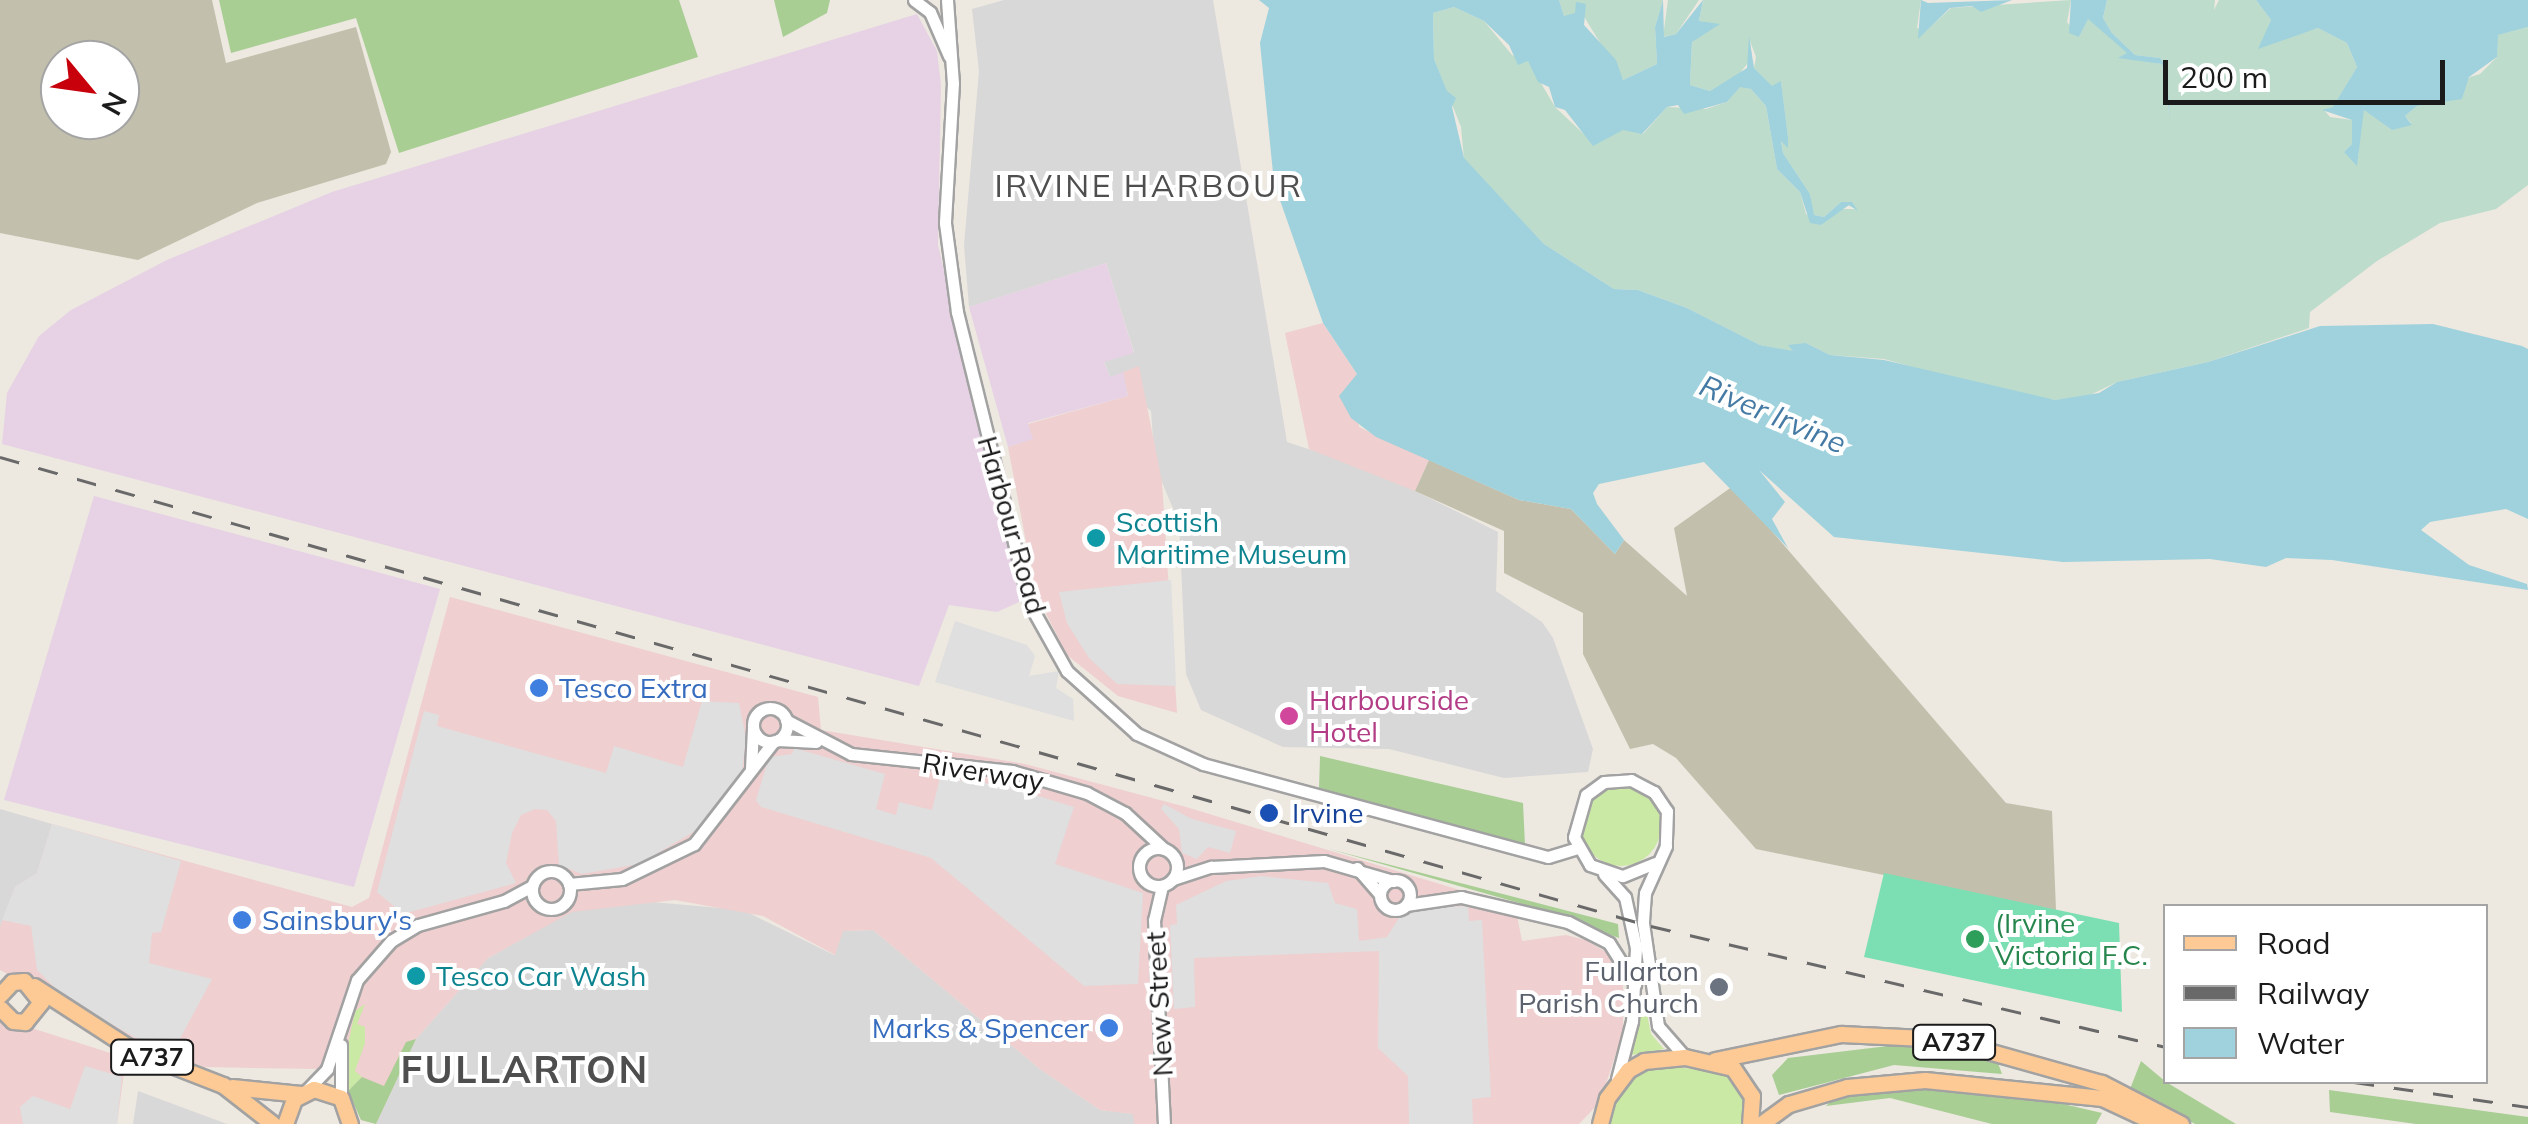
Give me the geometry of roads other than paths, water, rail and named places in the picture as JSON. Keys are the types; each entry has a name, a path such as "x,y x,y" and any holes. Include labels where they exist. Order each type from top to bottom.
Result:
{"main road":[{"path":"0,995 12,982 34,986 41,1002 36,1014"},
{"name":"A737","path":"34,986 133,1050 223,1085 303,1092"},
{"name":"A737","path":"1,1011 18,1022 36,1014 85,1022"},
{"name":"A737","path":"1616,1083 1644,1061 1715,1060 1841,1034 1927,1037 2102,1083 2181,1124"},
{"path":"1715,1060 1746,1082 1750,1124"},
{"name":"A737","path":"1761,1124 1789,1104 1847,1088 1926,1080 2102,1098 2158,1124"},
{"path":"1584,1124 1600,1120 1616,1083"},
{"name":"A737","path":"223,1085 273,1124"},
{"path":"285,1124 303,1092 324,1090 341,1098 353,1121"}],"street":[{"name":"Harbour Road","path":"914,0 930,12 951,60"},
{"name":"Harbour Road","path":"947,0 951,60 950,269 1036,621 1084,691 1137,734 1203,764 1548,858 1578,848"},
{"path":"504,901 536,903 554,910 570,889 666,862 694,844 718,822 751,768 776,741 786,720 766,708 753,727 751,768"},
{"name":"Riverway","path":"786,720 820,743"},
{"path":"753,727 758,737 776,741"},
{"name":"Riverway","path":"776,741 820,743 876,758 1012,771 1087,793 1169,853"},
{"path":"1616,1083 1635,984 1625,897 1578,848 1574,826 1586,795 1604,782 1631,780 1654,792 1667,811 1666,846 1655,863 1642,923 1658,1026 1685,1058"},
{"path":"1136,826 1145,853 1143,878 1167,882 1199,868 1324,860 1408,888 1406,905"},
{"path":"1145,853 1169,853 1199,868"},
{"name":"New Street","path":"1164,1124 1154,920 1167,882 1169,853"},
{"path":"1600,871 1622,876 1655,863"},
{"path":"1357,868 1389,909 1461,896 1568,922 1608,943 1635,984"},
{"path":"303,1092 327,1069 340,1020 357,980 391,941 418,924 504,901 552,871 570,889"},
{"path":"1380,894 1393,880"},
{"path":"532,886 536,903"},
{"path":"340,1020 341,1098"}],"water":[{"name":"River Irvine","path":"1259,0 1559,0 1564,16 1575,13 1576,2 1586,4 1584,25 1616,60 1623,80 1657,64 1655,27 1663,0 1664,37 1676,34 1703,0 1699,21 1720,24 1692,42 1690,85 1710,91 1747,68 1749,36 1754,68 1772,86 1781,81 1788,137 1788,148 1781,141 1783,153 1810,194 1814,215 1824,217 1841,202 1852,202 1858,211 1849,205 1821,225 1810,223 1800,192 1777,169 1766,106 1751,89 1740,87 1727,102 1684,114 1678,105 1667,107 1642,134 1623,130 1593,146 1565,110 1555,107 1549,87 1538,82 1528,61 1518,65 1509,45 1484,21 1454,7 1433,13 1434,59 1447,91 1456,98 1452,107 1464,158 1544,244 1614,289 1638,290 1687,308 1760,345 1793,351 1788,345 1806,343 1830,355 1884,360 2055,400 2099,393 2117,382 2208,362 2320,326 2433,324 2522,346 2528,349 2528,519 2506,509 2430,522 2421,530 2469,565 2527,584 2528,590 2332,560 2286,558 2266,567 2210,559 2063,562 1834,537 1759,470 1785,502 1772,519 1788,548 1704,462 1599,484 1593,493 1597,504 1624,540 1615,554 1571,509 1519,500 1376,437 1351,418 1339,396 1357,374 1323,323 1274,183 1260,43 1269,8"},
{"path":"1921,0 2012,0 1981,12 1972,6 1950,8 1918,39"},
{"path":"2071,0 2107,0 2103,18 2112,33 2135,55 2160,58 2166,67 2170,118 2162,64 2118,58 2127,53 2088,19 2079,37 2069,33"},
{"path":"2256,0 2528,0 2528,27 2498,35 2497,57 2469,77 2462,99 2417,106 2405,116 2412,125 2392,130 2364,110 2357,166 2344,152 2352,144 2352,120 2322,110 2333,107 2357,67 2347,43 2318,28 2258,49 2271,20"}],"railway":[{"path":"0,457 1651,926 2163,1046"},
{"path":"2368,1084 2528,1107"}],"place":[{"name":"Scottish Maritime Museum","path":"1096,538"},
{"name":"Tesco Extra","path":"539,688"},
{"name":"Harbourside Hotel","path":"1289,716"},
{"name":"Irvine","path":"1269,813"},
{"name":"Sainsbury's","path":"242,920"},
{"name":"(Irvine Victoria F.C.","path":"1975,939"},
{"name":"Tesco Car Wash","path":"416,976"},
{"name":"Fullarton Parish Church","path":"1719,987"},
{"name":"Marks & Spencer","path":"1109,1028"}],"district":[{"name":"IRVINE HARBOUR","path":"1149,185"},
{"name":"FULLARTON","path":"525,1070"}]}
